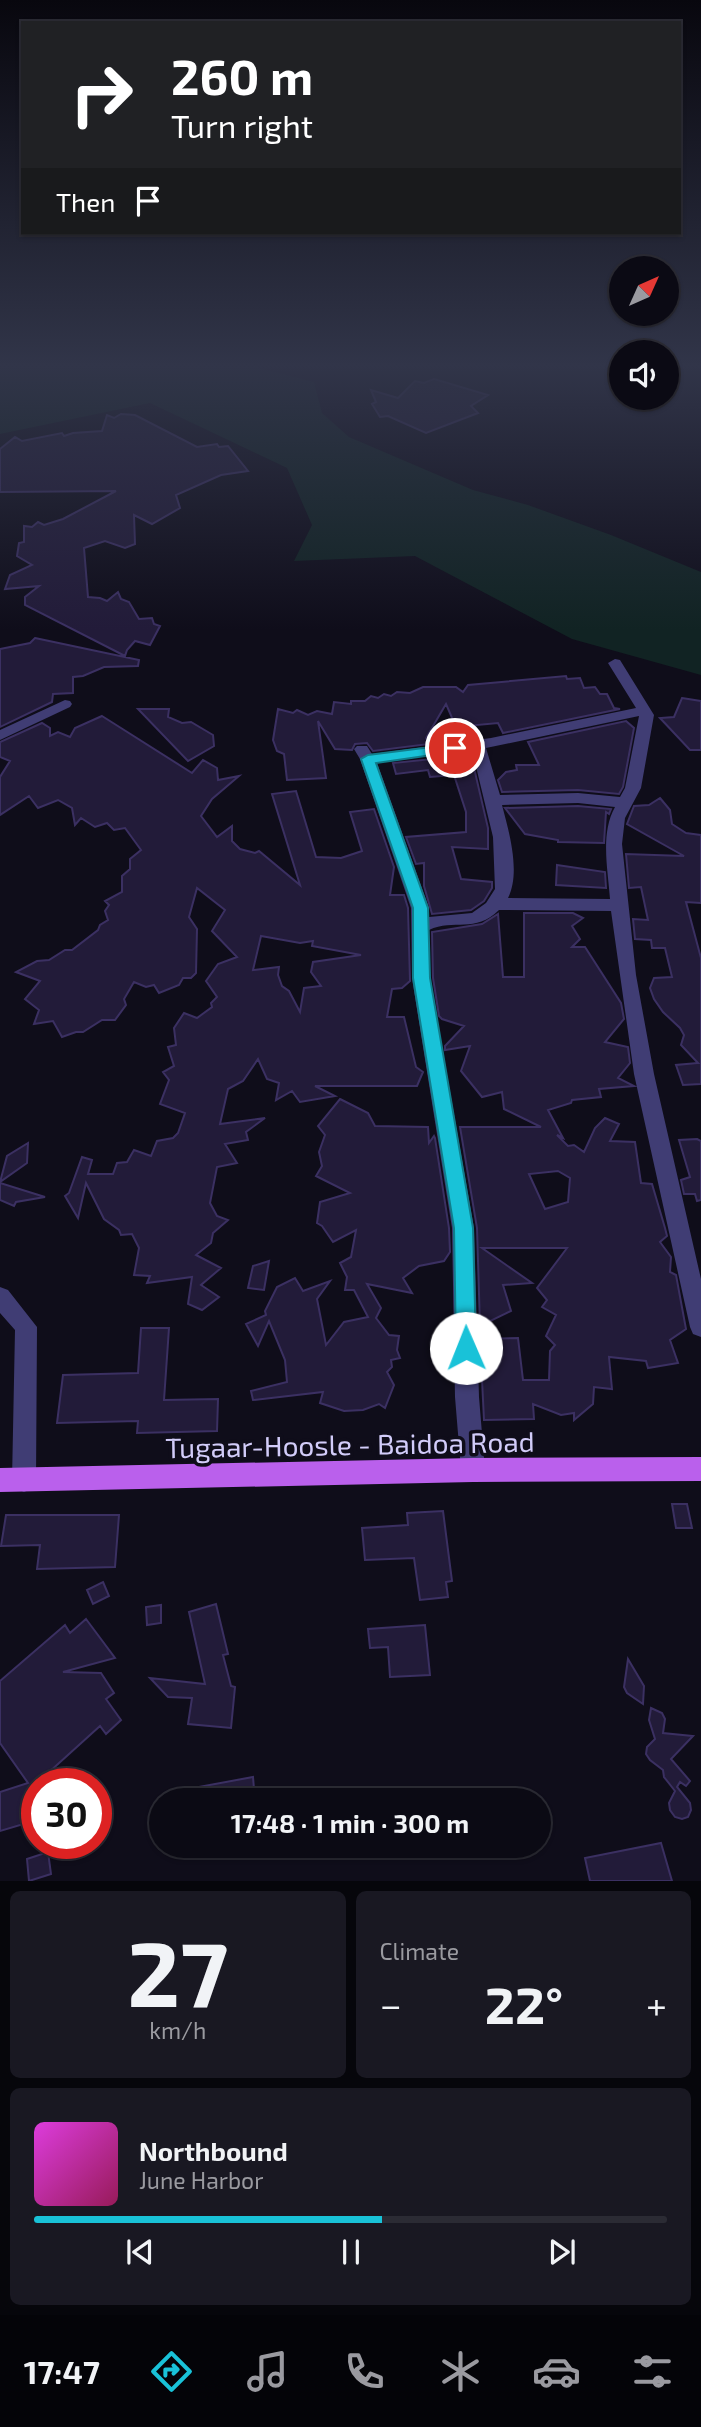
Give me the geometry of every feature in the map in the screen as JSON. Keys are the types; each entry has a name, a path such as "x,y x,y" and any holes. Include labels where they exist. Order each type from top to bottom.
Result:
{"main road":[{"name":"Tugaar-Hoosle - Baidoa Road","path":"12,1480 473,1470 701,1469"}],"street":[{"path":"615,663 647,715 633,788 617,818 614,844 627,975 645,1074 701,1327"},
{"path":"0,736 65,704"},
{"path":"473,1470 467,1397 463,1228 421,978 420,908 365,754 478,745 644,711"},
{"path":"421,927 433,920 473,919 496,904 503,890 495,800 478,745"},
{"path":"495,800 578,798 625,803"},
{"path":"496,904 619,905"},
{"path":"0,1297 26,1327 12,1480"}],"shaded area":[{"path":"259,455 391,455 473,490 528,505 701,572 701,675 572,639 415,556 294,561 312,525 287,468"}],"building":[{"path":"0,455 235,455 248,471 221,475 176,495 180,508 152,524 134,515 135,544 125,548 105,541 84,548 88,597 107,601 118,592 121,599 129,602 139,619 152,618 154,624 160,626 150,645 135,641 125,656 25,605 25,597 39,586 5,589 10,575 32,565 17,556 19,543 24,542 24,526 32,527 38,522 44,525 63,519 116,491 0,492"},
{"path":"35,638 139,660 138,666 104,667 83,676 73,677 73,693 53,694 52,702 0,727 0,649 30,643"},
{"path":"566,676 567,679 580,678 584,688 595,687 600,694 607,694 614,708 620,709 503,733 498,723 456,727 446,704 426,738 429,744 373,751 367,743 355,744 352,750 335,749 318,721 326,778 287,780 284,754 277,751 273,740 278,709 293,713 297,710 308,715 317,711 332,714 334,702 351,704 351,701 365,701 371,696 378,698 384,694 391,696 397,692 410,693 423,687 456,687 463,692 468,685"},
{"path":"682,698 701,701 701,750 690,750 660,718 674,717"},
{"path":"138,709 169,709 168,717 182,723 191,722 213,735 214,746 188,761"},
{"path":"102,716 192,773 203,760 217,768 218,780 239,776 212,799 201,816 217,837 232,826 232,841 240,849 255,853 259,851 300,885 272,794 296,791 316,857 341,858 362,851 350,812 374,809 394,867 390,895 404,895 408,908 410,981 402,988 392,989 387,1017 404,1017 416,1067 423,1072 417,1086 315,1086 335,1096 300,1102 292,1091 276,1100 279,1083 267,1079 258,1059 243,1081 228,1089 220,1124 265,1118 246,1132 248,1140 225,1144 237,1163 217,1167 210,1203 217,1216 228,1220 213,1233 211,1243 196,1255 221,1268 201,1285 219,1297 202,1310 188,1304 192,1277 147,1283 150,1276 134,1275 139,1248 132,1234 121,1235 119,1230 104,1219 86,1183 78,1218 65,1196 69,1193 82,1157 92,1160 88,1174 113,1174 117,1163 127,1162 134,1150 151,1156 157,1141 173,1138 178,1133 185,1113 160,1104 169,1080 163,1072 174,1066 168,1047 176,1045 174,1028 184,1013 197,1018 212,1007 211,1003 217,997 206,981 218,964 237,957 212,931 225,910 197,888 189,917 197,929 196,973 191,978 183,978 179,985 159,993 154,985 146,987 134,982 124,999 126,1005 115,1020 102,1020 83,1032 62,1037 53,1021 34,1024 39,1010 25,999 40,981 16,972 37,961 49,960 65,950 72,950 98,930 100,925 108,920 105,911 109,905 105,901 122,892 122,876 130,869 130,859 141,850 125,828 114,830 107,823 95,827 81,818 75,825 72,808 58,800 38,808 29,796 0,815 0,777 10,761 0,757 0,742 42,723 50,728 50,736 58,732 70,737 75,728","holes":["261,936 300,943 313,941 312,946 361,955 313,962 311,972 321,986 304,988 300,1012 289,991 282,986 278,975 279,967 253,970"]},
{"path":"626,721 634,728 623,787 619,794 578,790 502,792 498,780 506,772 517,770 516,765 539,765 528,742"},
{"path":"471,755 488,828 488,849 452,847 461,879 492,882 492,888 484,901 471,910 432,914 424,886 424,863 416,864 406,837 466,832 466,812 454,775 430,777 428,770 396,774 393,763"},
{"path":"660,798 670,810 672,824 686,833 701,835 701,903 686,902 701,958 701,1084 683,1085 676,1065 698,1063 681,1045 684,1035 663,1012 650,988 654,978 672,977 665,948 652,948 651,940 635,939 633,919 648,920 641,887 629,888 626,854 684,856 627,824 634,806 649,805"},
{"path":"578,806 611,809 609,814 606,812 604,843 558,842 525,834 505,808"},
{"path":"557,865 605,872 606,888 556,885"},
{"path":"524,913 573,913 583,918 572,926 580,939 572,947 585,947 621,1003 624,1019 605,1042 628,1047 630,1063 618,1078 634,1086 599,1089 601,1097 572,1100 571,1103 548,1110 563,1138 557,1135 568,1146 574,1145 584,1152 595,1128 605,1118 619,1124 610,1141 635,1142 641,1183 652,1184 665,1228 667,1236 660,1242 671,1257 670,1272 676,1275 686,1329 670,1340 678,1363 648,1368 646,1361 609,1357 612,1389 594,1387 593,1404 574,1420 574,1413 561,1415 533,1404 534,1419 484,1420 480,1339 518,1338 523,1380 549,1380 550,1351 555,1345 546,1336 556,1315 542,1307 547,1300 537,1288 567,1248 482,1248 532,1283 503,1285 511,1311 480,1326 477,1228 460,1127 541,1127 504,1109 502,1092 482,1097 461,1071 470,1046 445,1050 445,1046 464,1026 439,1016 433,978 432,932 482,924 498,914 503,977 524,977","holes":["558,1171 570,1178 568,1202 545,1209 529,1174"]},
{"path":"340,1099 368,1113 375,1126 428,1127 429,1143 434,1136 435,1138 449,1228 450,1252 444,1261 419,1266 403,1278 412,1293 367,1284 381,1308 376,1318 389,1335 399,1336 397,1350 400,1358 391,1360 392,1367 387,1372 394,1385 385,1408 379,1404 363,1410 344,1411 320,1403 323,1392 253,1400 251,1391 287,1382 285,1360 269,1321 258,1346 246,1324 266,1315 265,1311 277,1287 295,1278 303,1291 330,1281 317,1299 326,1345 344,1322 368,1317 354,1290 345,1290 347,1277 340,1263 351,1257 356,1230 333,1242 317,1223 320,1202 350,1193 316,1176 322,1166 319,1152 325,1135 318,1126"},
{"path":"679,1140 701,1141 701,1200 697,1201 695,1194 684,1194 681,1180 690,1177"},
{"path":"28,1143 27,1163 0,1182 7,1156"},
{"path":"0,1183 45,1197 16,1202 14,1206 0,1200"},
{"path":"269,1261 264,1290 248,1288 253,1266"},
{"path":"141,1328 169,1328 164,1400 218,1399 217,1431 137,1433 138,1421 57,1423 63,1375 138,1373"},
{"path":"672,1504 687,1504 692,1528 676,1528"},
{"path":"443,1511 452,1581 446,1582 448,1597 420,1600 414,1558 365,1560 362,1528 408,1525 407,1513"},
{"path":"6,1515 119,1515 115,1567 37,1569 40,1545 1,1546"},
{"path":"103,1582 109,1596 93,1604 87,1590"},
{"path":"216,1604 228,1654 223,1655 231,1686 235,1687 231,1728 188,1724 192,1698 168,1697 150,1678 205,1684 189,1612"},
{"path":"161,1605 161,1623 147,1625 146,1607"},
{"path":"86,1619 115,1658 63,1672 101,1673 114,1693 106,1699 121,1720 106,1734 100,1726 54,1768 21,1768 21,1773 0,1743 0,1681 65,1625 70,1633"},
{"path":"425,1625 430,1675 390,1677 388,1647 370,1648 368,1629"},
{"path":"628,1659 644,1686 643,1704 627,1693 624,1687"},
{"path":"651,1708 662,1713 665,1719 663,1733 693,1736 671,1759 690,1781 686,1786 680,1782 677,1787 690,1803 688,1817 682,1819 675,1817 670,1810 669,1803 675,1791 664,1777 663,1770 646,1754 647,1747 655,1739 649,1720"},
{"path":"253,1777 254,1788 193,1788"},
{"path":"21,1785 21,1825 0,1831 0,1792"},
{"path":"661,1843 672,1881 590,1881 585,1858"},
{"path":"27,1859 49,1859 51,1874 29,1881"}],"route":[{"path":"455,748 368,759 420,908 421,978 463,1228 466,1348"}]}
